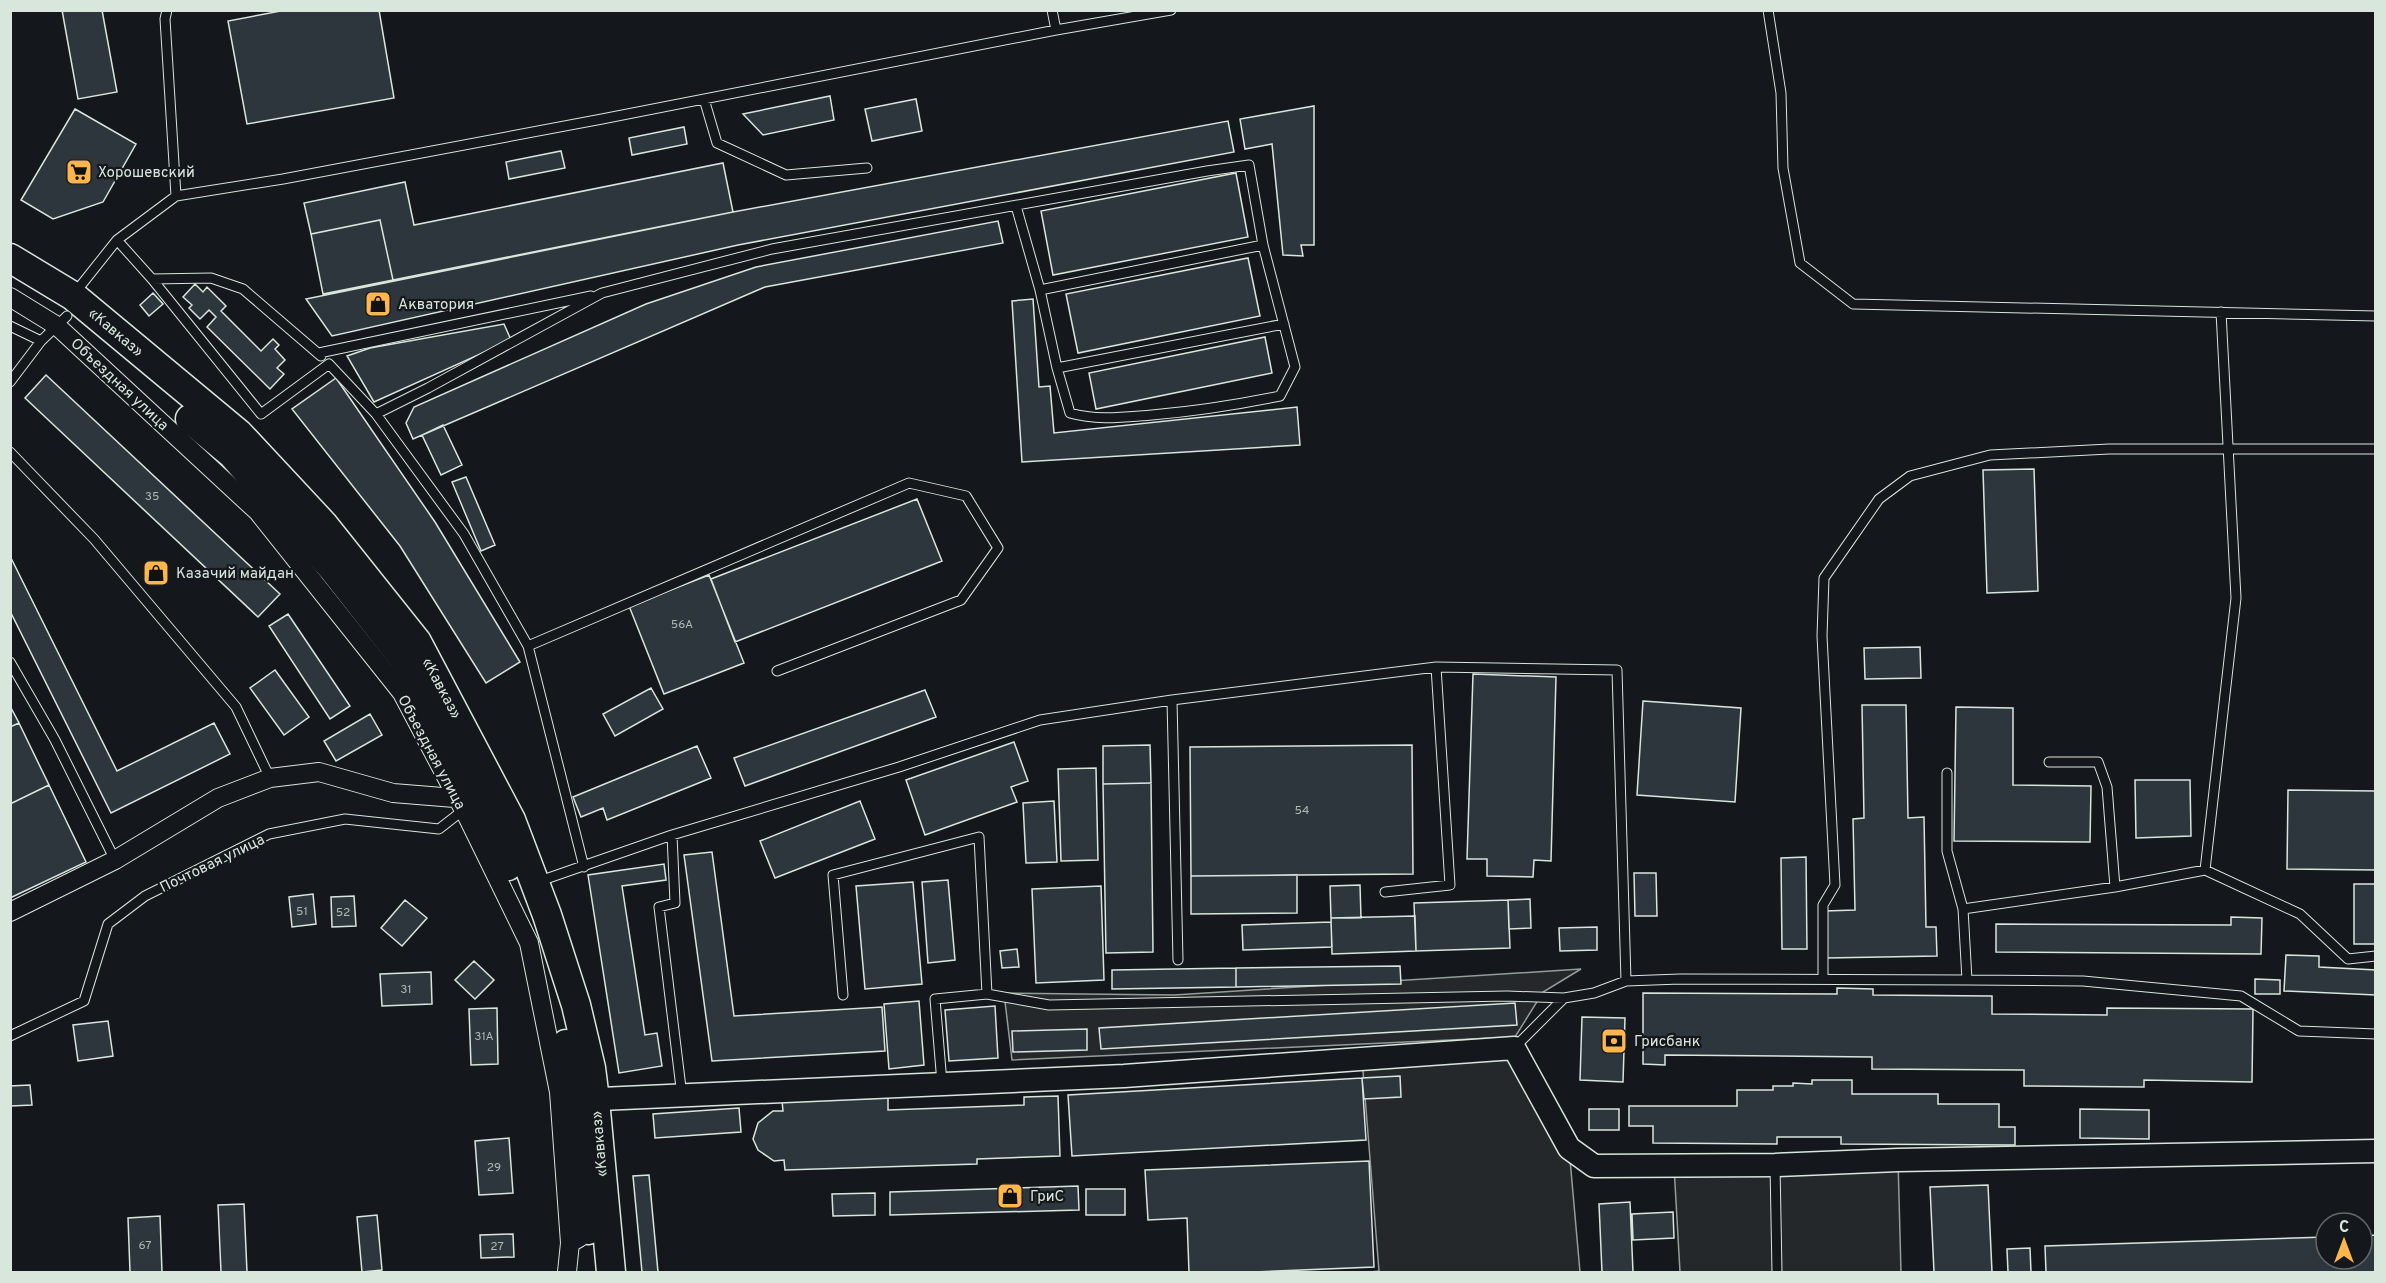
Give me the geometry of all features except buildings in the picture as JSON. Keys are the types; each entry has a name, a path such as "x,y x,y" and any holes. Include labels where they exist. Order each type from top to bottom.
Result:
{"main road":[{"name":"«Кавказ»","path":"10,258 66,312 232,454 334,570 403,658 466,803 498,839 555,992 572,1071 584,1100 611,1272"},
{"name":"«Кавказ»","path":"10,281 66,312 239,434 323,524 417,642 511,820 535,882 576,1005 591,1068 584,1100 579,1237 591,1272"}],"street":[{"path":"10,297 66,312"},
{"path":"10,912 115,860 218,798 270,778 319,772 393,793 466,803"},
{"name":"Объездная улица","path":"466,803 529,944 559,1092 579,1237 567,1272"},
{"path":"584,1100 1124,1076 1514,1048 1569,1148 1594,1166 1775,1165 1910,1160 2376,1151"}],"lane":[{"path":"167,10 165,19 176,196"},
{"path":"1052,10 1056,30"},
{"path":"10,382 66,312 117,240 176,196 283,179 1056,30 1171,10"},
{"path":"1768,10 1781,93 1783,168 1800,263 1853,304 2376,316"},
{"path":"704,99 717,143 786,174 867,168"},
{"path":"319,353 602,293 772,249 1207,171 1249,165 1263,245 1295,367 1280,396 1215,409 1090,418 1070,413 1057,368 1040,290 1016,206"},
{"path":"117,240 152,279 261,414 329,364"},
{"path":"1040,290 1263,245"},
{"path":"152,279 211,278 243,289 319,353 376,414 464,534 528,646 584,867"},
{"path":"376,414 429,388 602,293"},
{"path":"2205,870 2216,790 2236,598 2221,312"},
{"path":"1057,368 1284,324"},
{"path":"10,326 41,341"},
{"path":"1823,978 1823,905 1835,885 1822,636 1824,578 1879,499 1910,476 1989,455 2109,449 2376,449"},
{"path":"10,452 94,540 236,707 270,778"},
{"path":"528,646 909,483 966,496 998,548 961,600 777,671"},
{"path":"10,662 55,740 115,860"},
{"path":"535,882 672,836 899,767 1040,720 1172,700 1436,667 1617,670 1626,981"},
{"path":"1384,892 1450,885 1436,667"},
{"path":"1172,700 1178,960"},
{"path":"2049,762 2098,762 2107,787 2115,887"},
{"path":"1947,773 1947,851 1963,909 1967,980"},
{"name":"Почтовая улица","path":"10,1036 84,1001 108,924 145,896 176,880 269,834 345,819 439,829 466,803"},
{"path":"672,836 675,903 659,907 682,1096"},
{"path":"843,995 833,875 979,837 987,994"},
{"path":"1963,909 2115,887 2205,870 2300,914 2348,959 2376,956"},
{"path":"942,1083 935,999 987,994 1049,1005 1495,997 1563,998 1594,993 1626,981 1823,978 2084,981 2241,996 2299,1031 2376,1034"},
{"path":"1514,1048 1563,998"},
{"path":"1775,1165 1777,1272"}],"shaded area":[{"path":"1581,969 1543,992 1515,1037 1012,1060 1004,993 1174,995"},
{"path":"1514,1048 1569,1148 1580,1272 1370,1272 1379,1271 1362,1059"},
{"path":"1898,1160 1901,1272 1680,1272 1674,1166"}],"place":[{"name":"Хорошевский","path":"79,172"},
{"name":"Акватория","path":"378,304"},
{"name":"Казачий майдан","path":"156,573"},
{"name":"Грисбанк","path":"1614,1041"},
{"name":"ГриС","path":"1010,1196"}]}
